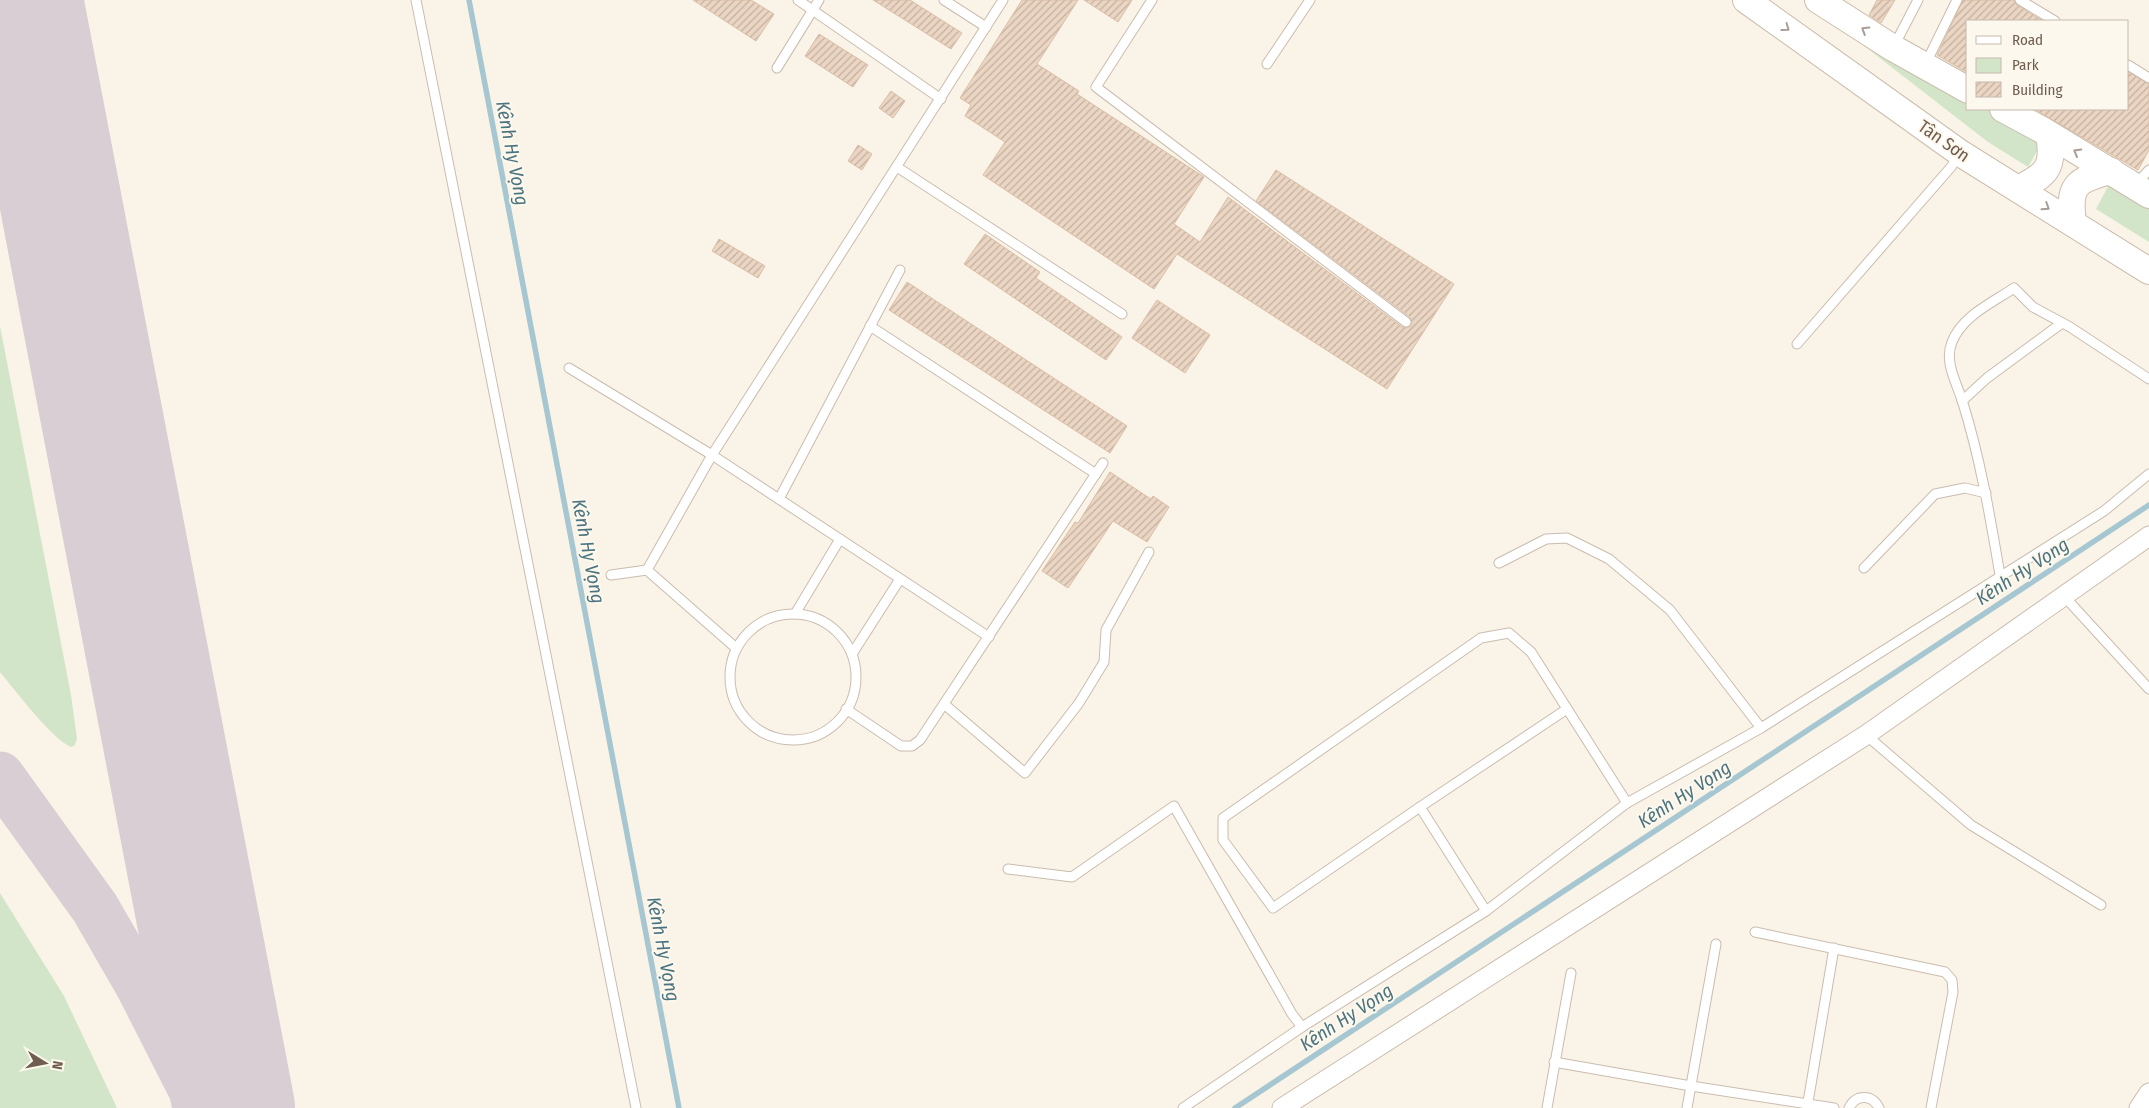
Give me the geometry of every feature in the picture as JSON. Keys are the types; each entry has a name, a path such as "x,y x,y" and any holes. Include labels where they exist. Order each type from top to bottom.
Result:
{"street":[{"name":"Tân Sơn","path":"1746,0 1960,153 2149,271"},
{"path":"1818,0 1894,48 1966,89"},
{"path":"2005,110 2110,171 2144,184"},
{"path":"2018,189 2040,178 2048,169 2052,150 2049,136"},
{"path":"2073,224 2070,201 2076,188 2087,177 2110,171"},
{"path":"1282,1108 1866,735 2149,536"},
{"path":"2139,1108 2149,1093"}],"lane":[{"path":"416,0 636,1108"},
{"path":"798,0 941,99"},
{"path":"777,68 819,0"},
{"path":"944,0 986,27"},
{"path":"647,570 712,456 1003,0"},
{"path":"1152,0 1096,87 1406,322"},
{"path":"1267,64 1310,0"},
{"path":"1894,48 1918,0"},
{"path":"1924,66 1957,0"},
{"path":"2020,0 2053,20"},
{"path":"2129,66 2149,78"},
{"path":"1797,344 1951,168 1960,153"},
{"path":"897,167 1122,314"},
{"path":"778,499 900,270"},
{"path":"2000,575 1986,493 1962,401 1950,364 1951,344 1961,324 2014,288 2033,307 2062,323 2149,379"},
{"path":"1962,401 1987,378 2062,323"},
{"path":"870,326 1096,474"},
{"path":"569,368 712,456 989,637"},
{"path":"846,709 901,746 912,746 920,740 1103,463"},
{"path":"1183,1108 1302,1027 1486,911 1627,803 1761,728 2000,575 2104,511 2149,474"},
{"path":"1864,568 1935,494 1965,488 1986,493"},
{"path":"1499,563 1546,539 1567,538 1609,559 1670,610 1761,728"},
{"path":"796,614 840,539"},
{"path":"944,704 1025,773 1079,703 1104,662 1106,630 1149,552"},
{"path":"611,575 647,570 736,648"},
{"path":"852,654 900,578"},
{"path":"2064,596 2149,689"},
{"path":"786,614 796,614 807,615 826,623 841,636 852,654 856,675 853,696 843,714 828,729 810,738 789,740 768,736 751,725 738,708 731,689 730,668 736,648 749,631 766,619 786,614"},
{"path":"1568,709 1420,807 1273,908 1223,840 1223,818 1481,638 1509,633 1532,652 1568,709 1627,803"},
{"path":"1866,735 1971,825 2101,905"},
{"path":"1008,869 1072,877 1174,806 1292,1014 1302,1027"},
{"path":"1420,807 1486,911"},
{"path":"1755,932 1945,972 1952,980 1953,992 1931,1108"},
{"path":"1686,1108 1716,944"},
{"path":"1807,1106 1834,948"},
{"path":"1547,1108 1571,973"},
{"path":"1554,1062 1807,1106 1834,1108"},
{"path":"1849,1108 1855,1100 1865,1097 1874,1100 1879,1108"}],"green space":[{"path":"1805,0 1825,0 1966,88 1966,110 2002,110 2045,137 2028,167 1988,142"},
{"path":"2112,179 2149,202 2149,242 2096,209"},
{"path":"0,326 71,695 77,739 74,746 71,747 44,724 0,672"},
{"path":"0,893 64,996 117,1108 0,1108"}],"building":[{"path":"693,0 751,0 774,14 756,41"},
{"path":"873,0 910,0 962,33 951,49"},
{"path":"1022,0 1078,0 1037,64 1079,91 1077,94 1204,177 1174,224 1200,242 1228,197 1402,327 1411,326 1410,317 1256,201 1276,170 1454,284 1387,389 1177,254 1154,289 983,175 1005,142 965,116 971,105 960,98"},
{"path":"1084,0 1132,0 1118,22"},
{"path":"1877,0 1895,0 1881,23 1869,15"},
{"path":"1963,0 2014,0 2017,5 2041,20 1966,20 1966,72 1937,55"},
{"path":"819,34 868,65 853,87 805,56"},
{"path":"2129,73 2149,84 2149,150 2138,170 2036,110 2129,110"},
{"path":"891,91 905,101 893,118 879,108"},
{"path":"858,145 872,154 862,170 848,161"},
{"path":"985,234 1040,272 1036,278 1122,337 1106,360 964,264"},
{"path":"719,239 765,266 758,278 712,251"},
{"path":"907,282 1127,426 1110,453 889,310"},
{"path":"1157,300 1210,335 1185,373 1132,338"},
{"path":"1110,472 1151,499 1153,496 1169,507 1147,542 1113,521 1068,588 1042,571 1075,522 1078,523"}],"waterway":[{"name":"Kênh Hy Vọng","path":"469,0 679,1108"},
{"name":"Kênh Hy Vọng","path":"1235,1108 2149,505"}],"taxiway":[{"path":"0,776 95,908 140,986 202,1108"}],"runway":[{"path":"22,0 234,1108"}]}
